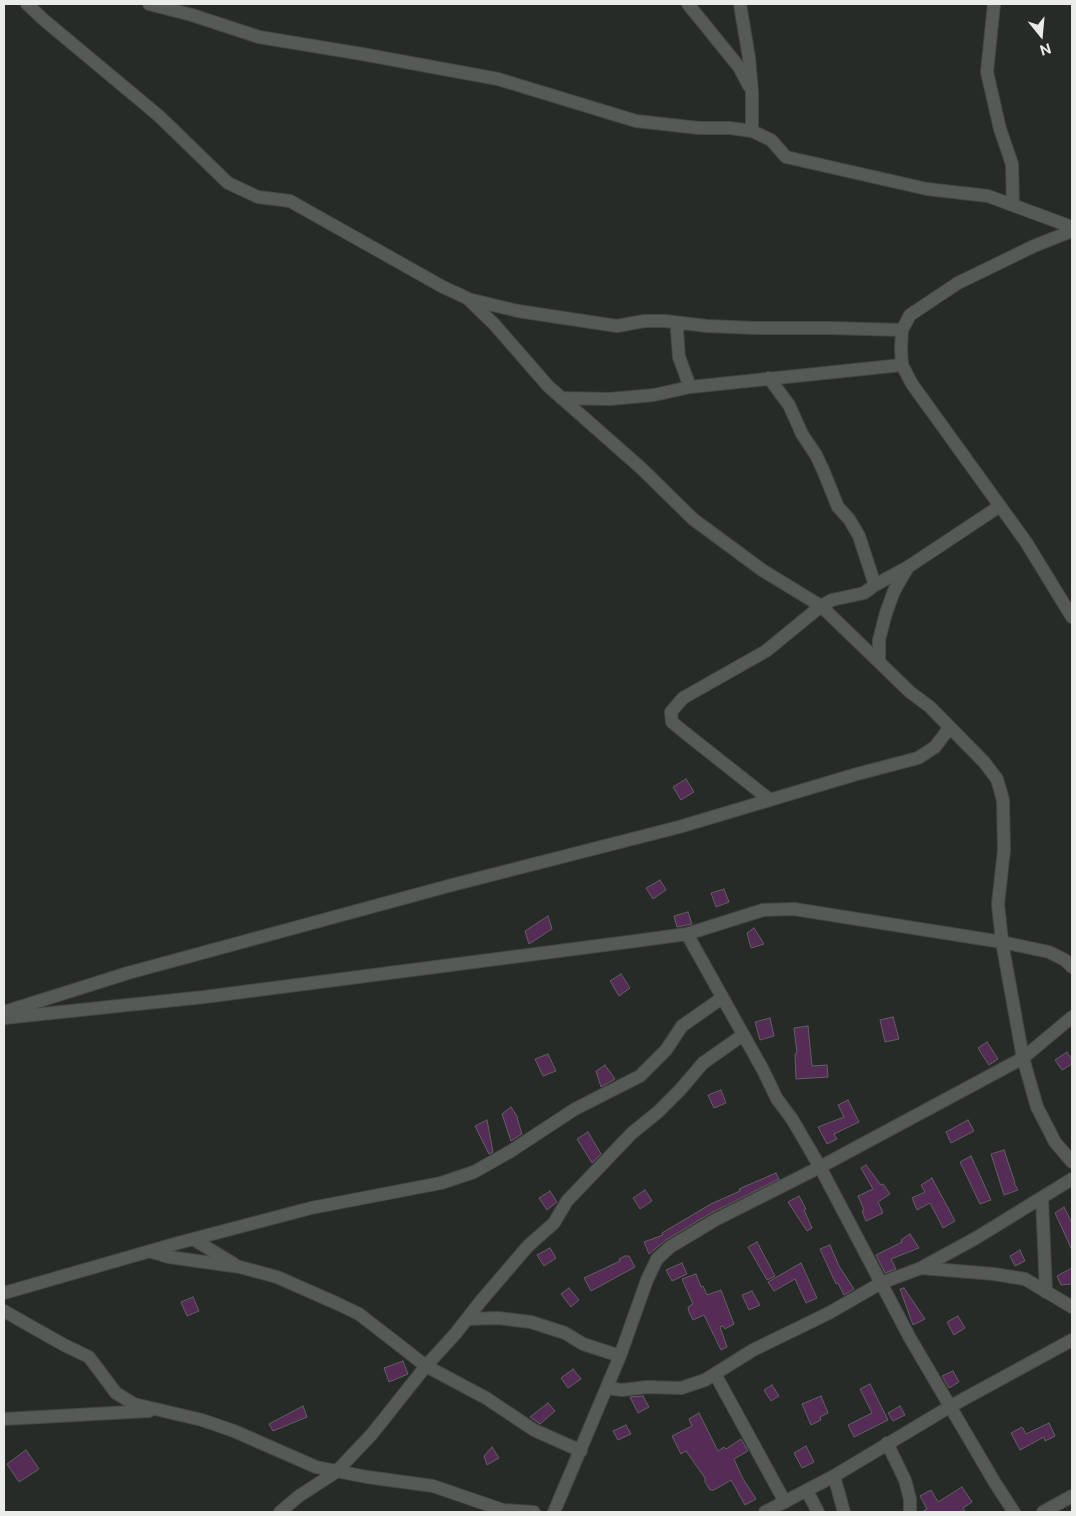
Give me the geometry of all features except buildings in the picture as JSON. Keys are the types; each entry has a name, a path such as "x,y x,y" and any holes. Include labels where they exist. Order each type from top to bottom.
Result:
{"street":[{"path":"27,4 158,116 228,183 258,197 290,201 467,298 518,311 617,326 644,321 756,328 902,330"},
{"path":"149,4 192,15 259,37 498,80 636,121 699,128 730,128 752,131 771,140 786,156 927,189 988,196 1072,227"},
{"path":"680,4 705,25"},
{"path":"688,4 739,67 752,92"},
{"path":"740,4 749,58 752,92 752,131"},
{"path":"994,4 987,72 1000,129 1012,164 1013,205"},
{"path":"1072,231 1034,246 958,283 910,315 902,330 902,365 912,384 1026,542 1072,617"},
{"path":"467,298 494,324 548,386 641,468 693,519 762,570 821,606 910,692 930,707 997,778 1003,800 1004,850 998,904 1002,942 1023,1058 1037,1107 1055,1142 1072,1162"},
{"path":"679,323 677,331 679,357 690,388"},
{"path":"561,398 610,399 654,395 690,388 769,378 902,365"},
{"path":"769,378 789,405 802,434 816,454 838,507 860,536 875,585"},
{"path":"770,800 672,722 671,712 683,698 766,651 821,606 832,600 864,593 908,567 1000,506"},
{"path":"879,662 880,640 886,613 894,591 908,567"},
{"path":"4,1012 128,973 452,885 679,827 918,758 935,746 950,727"},
{"path":"4,1018 303,986 450,964 687,934 763,910 794,909 1002,942 1049,952 1070,961"},
{"path":"687,934 763,1070 777,1099 792,1119 820,1167 910,1338 1014,1512"},
{"path":"4,1293 193,1239 311,1208 441,1183 474,1172 511,1151 575,1109 640,1076 666,1050 682,1026 722,998"},
{"path":"554,1512 607,1388 647,1280 657,1259 670,1247 715,1220 820,1167 1023,1058 1072,1017"},
{"path":"282,1512 299,1496 336,1472 372,1434 426,1366 528,1246 554,1223 566,1201 632,1133 658,1112 680,1090 703,1063 743,1035"},
{"path":"607,1388 622,1390 647,1387 681,1388 705,1380 753,1350 830,1313 882,1283 921,1268 976,1238 1072,1179"},
{"path":"1042,1198 1046,1292"},
{"path":"193,1239 240,1267"},
{"path":"152,1252 169,1257 240,1267 277,1277 359,1314 426,1366 486,1398 534,1430 581,1451"},
{"path":"921,1268 994,1274 1022,1279 1072,1307"},
{"path":"4,1311 88,1357 116,1393 134,1404 202,1420 234,1431 316,1467 401,1483 433,1486 503,1510 534,1512"},
{"path":"467,1319 498,1318 531,1322 565,1333 583,1344 620,1356"},
{"path":"765,1512 834,1476 951,1406 1072,1340"},
{"path":"715,1374 785,1502"},
{"path":"4,1420 162,1410"},
{"path":"887,1443 905,1480 910,1499 910,1512"},
{"path":"834,1476 844,1512"},
{"path":"806,1491 818,1512"},
{"path":"1043,1512 1072,1496"}]}
